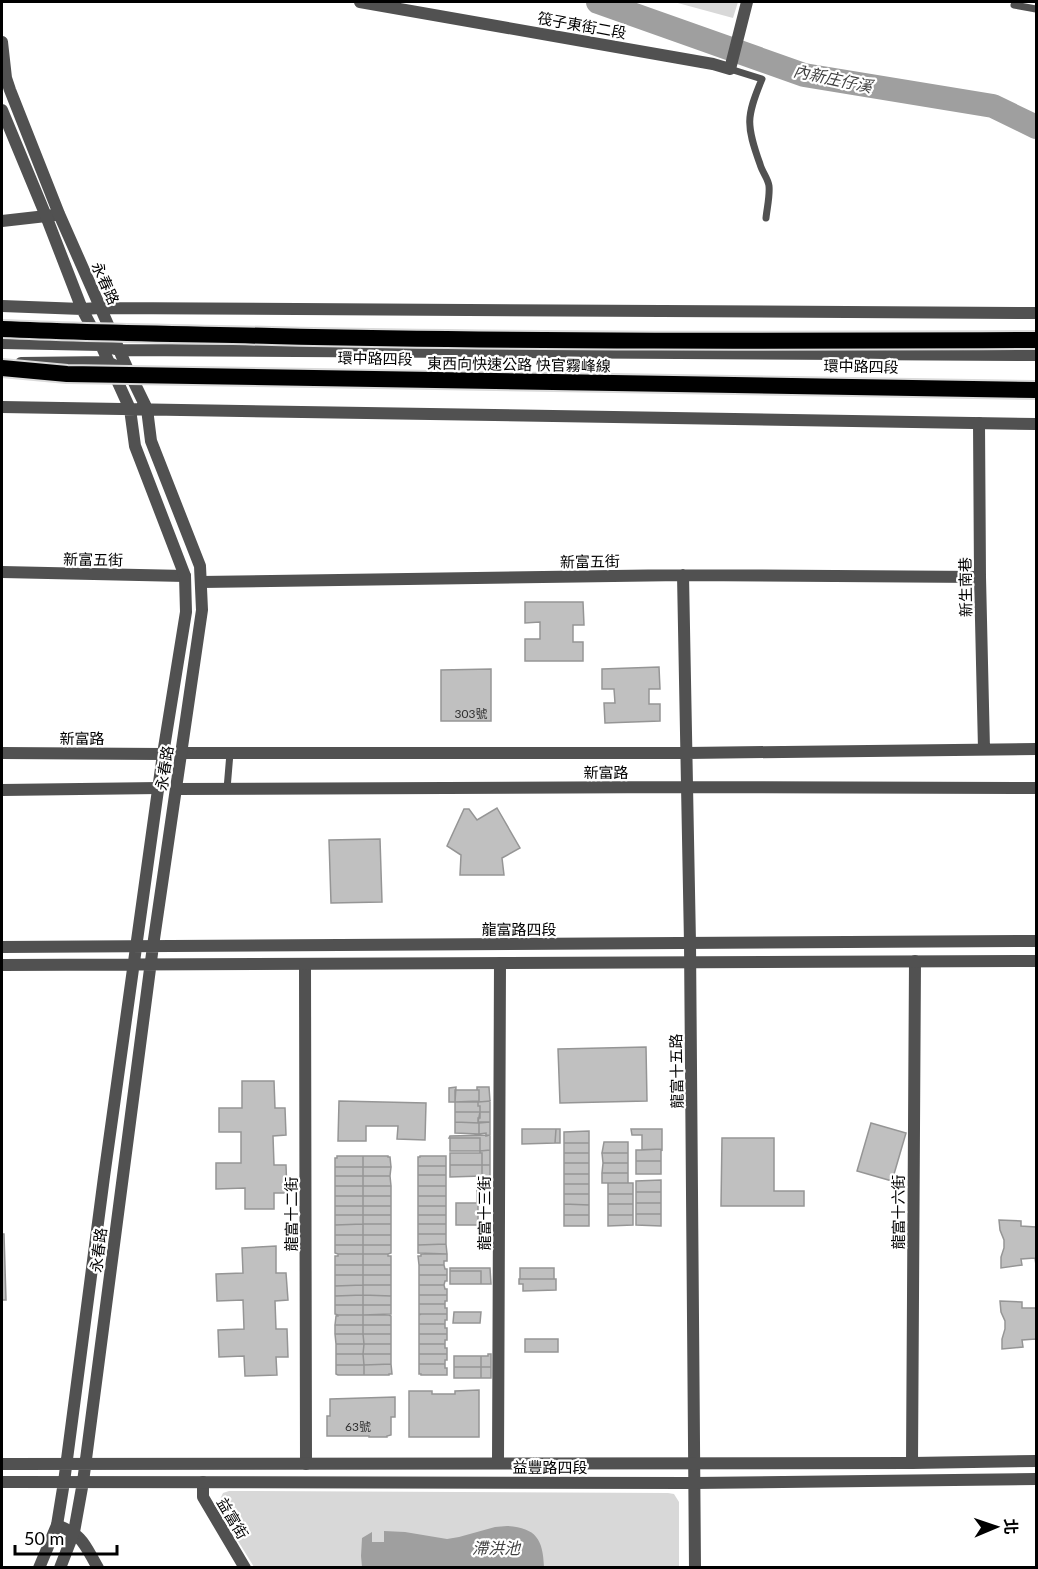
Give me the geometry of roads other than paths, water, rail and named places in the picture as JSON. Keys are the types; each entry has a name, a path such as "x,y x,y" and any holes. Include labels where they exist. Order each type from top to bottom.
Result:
{"highway":[{"name":"東西向快速公路 快官霧峰線","path":"2,329 380,339 1036,340"},
{"name":"東西向快速公路 快官霧峰線","path":"2,368 67,374 1036,390"}],"street":[{"name":"筏子東街二段","path":"360,2 731,65"},
{"path":"731,65 747,2"},
{"name":"永春路","path":"2,42 6,78 10,90 59,214 147,409 151,441 200,566 201,582 202,609 150,964 83,1482 74,1532 60,1568"},
{"name":"永春路","path":"2,110 82,309 130,409 135,446 185,576 186,612 136,946 64,1482 57,1525 39,1568"},
{"path":"2,221 59,214"},
{"path":"2,306 82,309 1036,313"},
{"name":"環中路四段","path":"2,343 101,345 119,350 1036,355"},
{"name":"環中路四段","path":"2,363 108,362 128,370 1036,383"},
{"path":"2,407 1036,424"},
{"name":"新生南巷","path":"979,423 984,749"},
{"name":"新富五街","path":"2,572 185,576"},
{"name":"新富五街","path":"201,582 683,575 980,577"},
{"name":"龍富十五路","path":"683,575 690,943 695,1568"},
{"name":"新富路","path":"181,753 687,753 1036,749"},
{"name":"新富路","path":"2,753 163,754"},
{"path":"2,790 159,788"},
{"name":"新富路","path":"176,789 1036,788"},
{"name":"龍富路四段","path":"2,947 1036,942"},
{"path":"2,964 1036,961"},
{"name":"龍富十六街","path":"912,1463 915,962"},
{"name":"龍富十三街","path":"498,1463 500,963"},
{"name":"龍富十二街","path":"305,964 306,1464"},
{"name":"益豐路四段","path":"2,1464 1036,1461"},
{"name":"益豐路四段","path":"2,1482 694,1483 1036,1479"},
{"name":"益富街","path":"202,1482 203,1497 245,1568"},
{"path":"57,1525 74,1532 84,1543 98,1568"}],"lane":[{"path":"1014,4 1036,9"},
{"path":"731,65 762,79 753,101 749,121 754,148 769,188 766,218"},
{"path":"227,789 230,753"}],"water":[{"name":"滯洪池","path":"507,1526 525,1529 536,1537 542,1549 544,1567 362,1567 362,1538 372,1532 372,1542 384,1542 384,1531 447,1539"}],"waterway":[{"name":"內新庄仔溪","path":"598,2 804,75 993,106 1036,127"}]}
